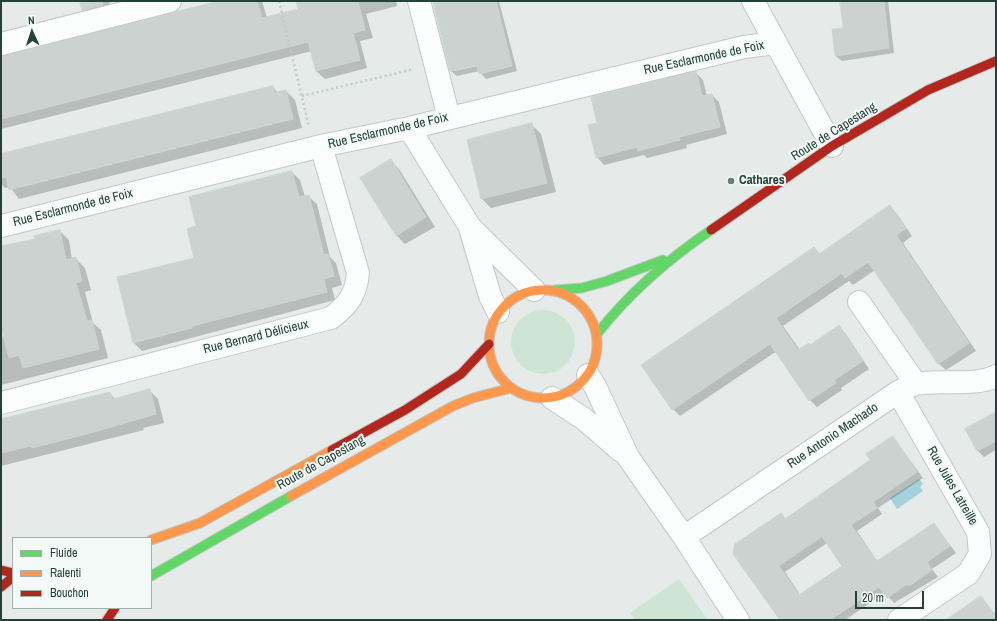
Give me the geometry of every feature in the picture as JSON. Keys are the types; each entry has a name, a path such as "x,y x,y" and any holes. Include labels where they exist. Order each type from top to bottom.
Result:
{"main road":[{"name":"Route de Capestang","path":"597,334 619,306 675,255 832,146 928,90 996,61"},
{"name":"Route de Capestang","path":"555,290 582,288 607,281 675,255"},
{"path":"534,290 555,290 575,299 590,314 597,334 596,356 588,375 572,390 552,398 531,397 511,388 496,373 488,353 489,331 498,312 514,297 534,290"},
{"name":"Route de Capestang","path":"152,540 200,524 405,410 461,374 489,344"},
{"name":"Route de Capestang","path":"152,575 231,528 453,406 473,398 511,388"},
{"path":"1,570 12,573"},
{"path":"1,587 12,578"},
{"path":"102,618 114,609"}],"street":[{"path":"1,44 170,1"},
{"path":"419,1 449,118"},
{"path":"753,1 832,146"},
{"name":"Rue Esclarmonde de Foix","path":"1,226 322,146 409,128 744,47 776,43"},
{"path":"409,128 470,227 534,290"},
{"name":"Rue Bernard Délicieux","path":"1,402 331,318 346,306 357,287 358,273 322,146"},
{"path":"470,227 490,296 498,312"},
{"name":"Rue Jules Latreille","path":"859,302 907,388 978,532 980,554 968,574 899,620"},
{"path":"588,375 596,386 628,457 684,537 738,620"},
{"path":"907,388 992,378 996,376"},
{"name":"Rue Antonio Machado","path":"684,537 907,388"},
{"path":"552,398 584,419 628,457"}],"path":[{"path":"279,1 310,131 322,146"},
{"path":"302,96 414,70 412,62"}],"green space":[{"path":"537,310 549,310 566,319 573,330 575,342 573,354 566,365 549,374 537,374 525,369 516,360 511,348 511,336 516,324 525,315"},
{"path":"679,579 708,620 635,620 630,613"}],"water":[{"path":"919,479 923,484 920,487 923,491 897,509 890,498"}],"building":[{"path":"80,1 102,1 103,5 82,10"},
{"path":"219,1 257,1 262,18 298,9 296,1 358,1 365,30 353,33 360,60 316,71 308,42 1,119 1,56"},
{"path":"433,1 496,1 512,66 479,74 477,65 450,71"},
{"path":"840,1 884,1 889,48 835,56 832,29 843,28"},
{"path":"696,71 702,96 712,94 720,127 679,137 680,140 638,151 637,147 596,158 588,125 597,123 591,97"},
{"path":"273,86 274,93 286,90 293,119 9,190 6,177 1,178 1,154"},
{"path":"532,123 547,183 481,199 467,140"},
{"path":"391,159 426,217 396,236 360,178"},
{"path":"292,171 299,197 309,195 324,255 328,254 334,276 324,279 327,292 192,326 192,328 133,343 117,277 194,258 187,229 196,226 189,197"},
{"path":"890,205 906,229 896,235 969,343 938,364 868,262 845,278 842,273 776,318 798,350 809,343 810,345 839,325 863,361 834,380 836,383 809,401 770,344 672,410 641,365 814,247 819,254"},
{"path":"60,230 66,260 76,257 82,281 76,283 87,321 92,320 99,349 23,368 19,355 9,358 1,327 1,246 35,239 34,236"},
{"path":"150,389 156,414 32,448 31,446 1,453 1,419 110,392 112,399"},
{"path":"996,412 996,441 977,451 965,429"},
{"path":"893,436 917,472 873,502 877,508 851,525 877,561 934,523 950,546 927,562 932,570 909,586 907,584 887,598 879,587 830,620 780,620 733,554 735,544 781,513 785,519 870,460 866,454","holes":["822,537 842,566 799,595 779,566"]},
{"path":"981,596 996,617 996,620 946,620"}],"traffic: fast":[{"path":"597,334 623,304 664,265 711,230"},
{"path":"555,290 582,288 607,281 663,260"},
{"path":"152,575 291,496"}],"traffic: slow":[{"path":"543,290 564,294 581,306 593,323 597,344 593,365 581,382 564,394 543,398 522,394 505,382 493,365 489,344 493,323 505,306 522,294 543,290"},
{"path":"291,496 453,406 473,398 511,388"},
{"path":"152,540 200,523 332,450"}],"traffic: jam":[{"path":"711,230 832,146 928,90 996,61"},
{"path":"332,450 405,410 461,374 489,344"},
{"path":"1,570 12,573"},
{"path":"1,587 12,578"},
{"path":"107,620 114,609"}],"place":[{"name":"Cathares","path":"731,181"}]}
